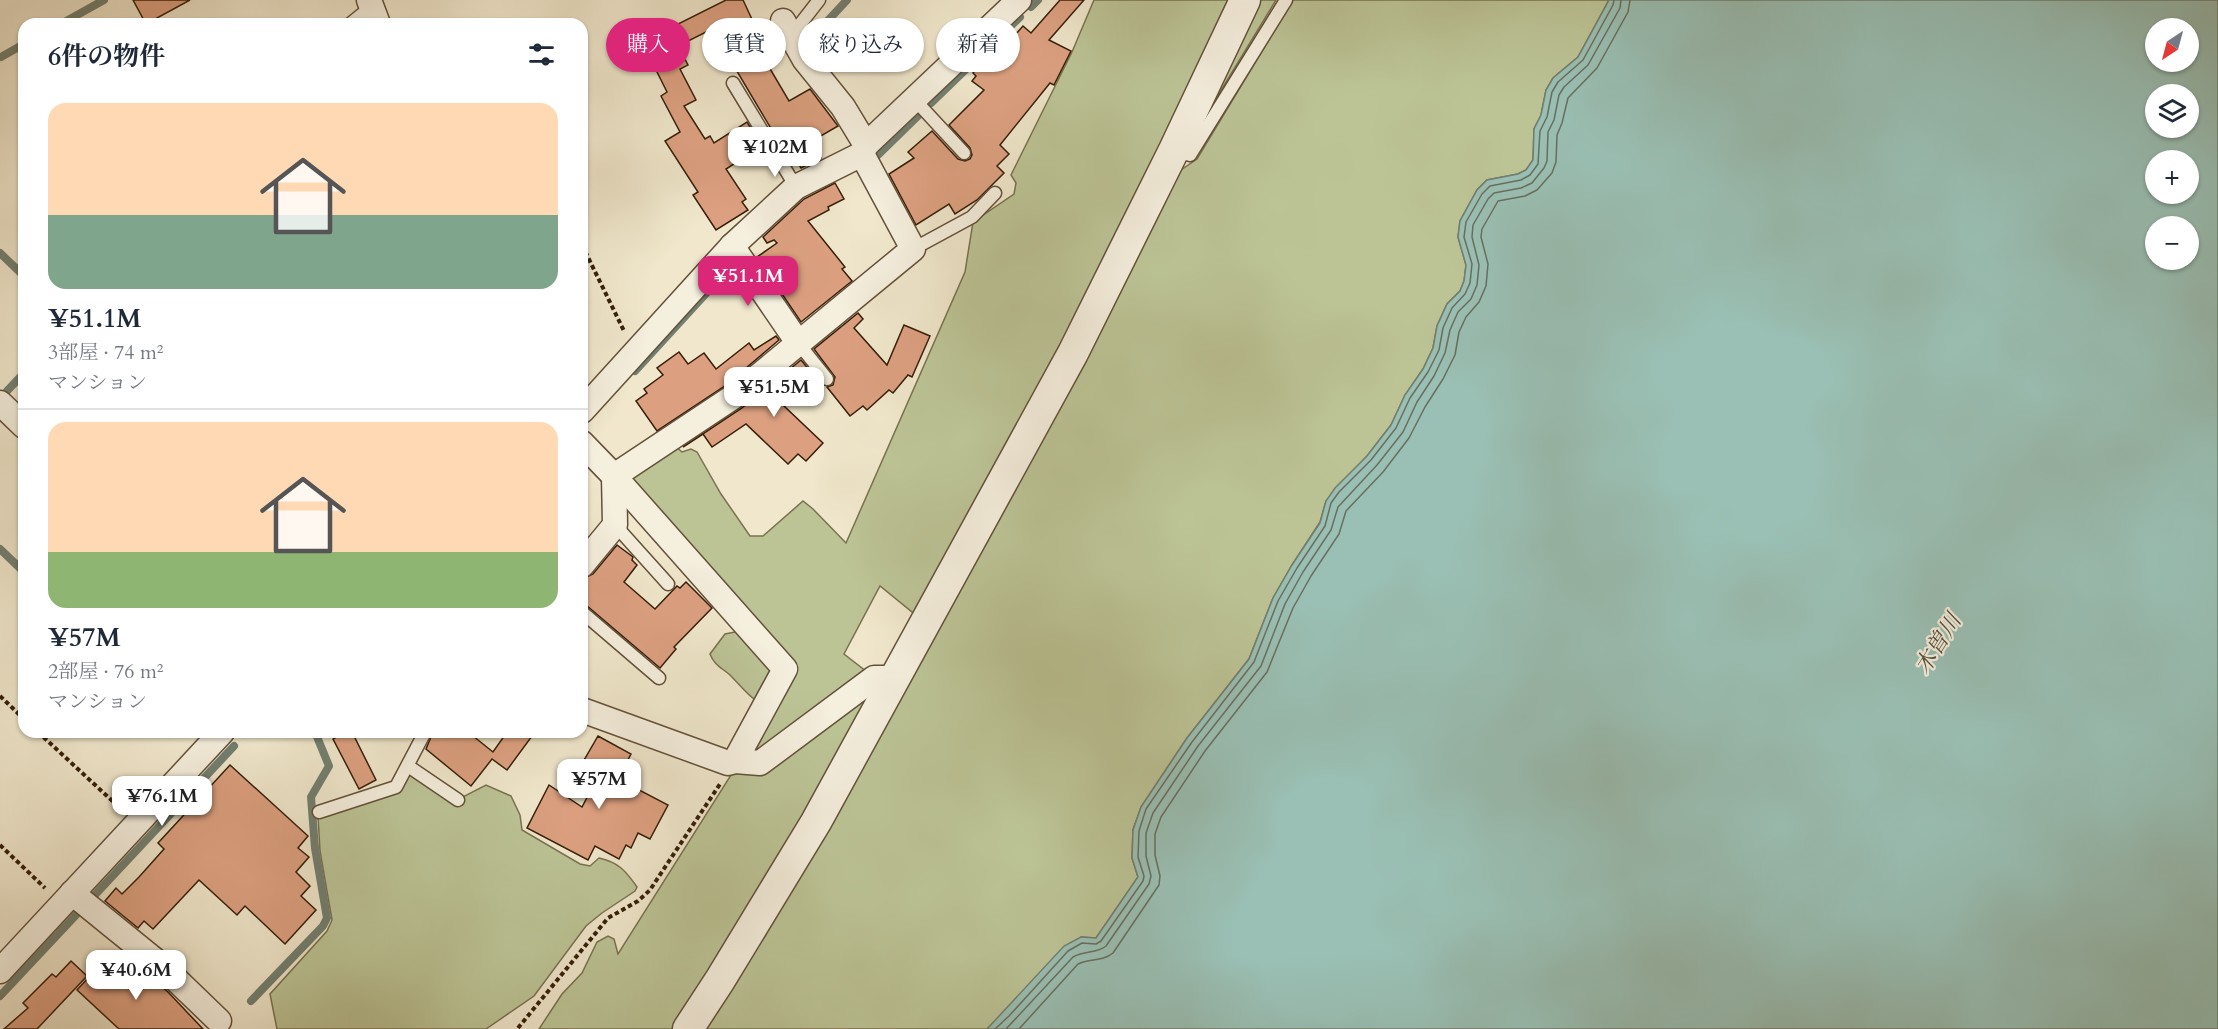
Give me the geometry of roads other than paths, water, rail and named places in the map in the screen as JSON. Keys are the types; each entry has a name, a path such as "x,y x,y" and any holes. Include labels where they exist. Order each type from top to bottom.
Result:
{"street":[{"path":"588,404 732,246 796,187 864,149 1019,0"},
{"path":"688,1029 816,822 1073,353 1174,150 1245,0"},
{"path":"614,476 733,397 913,249 843,107 805,60 787,28"},
{"path":"732,246 799,344"},
{"path":"0,403 18,420"},
{"path":"588,449 785,669 735,761"},
{"path":"588,558 615,525 614,476"},
{"path":"588,712 728,763 735,761 760,763 874,678 896,678"},
{"path":"0,971 216,738"},
{"path":"67,898 162,966 219,1021"}],"lane":[{"path":"787,28 819,0"},
{"path":"1174,150 1190,154 1286,0"},
{"path":"360,18 373,10"},
{"path":"733,83 796,187"},
{"path":"914,99 964,153"},
{"path":"913,249 972,217 995,193"},
{"path":"799,344 827,379"},
{"path":"615,525 668,584"},
{"path":"588,617 659,678"},
{"path":"319,812 396,787 422,738"},
{"path":"408,766 458,800"}],"water":[{"name":"木曽川","path":"1609,0 2218,0 2218,1029 987,1029 1064,946 1081,937 1096,938 1138,877 1132,858 1133,830 1141,807 1187,738 1249,659 1273,598 1320,523 1326,501 1335,488 1367,456 1391,425 1405,395 1423,369 1433,348 1437,326 1447,304 1460,291 1464,281 1466,265 1458,237 1460,221 1477,190 1487,180 1518,174 1526,170 1533,160 1534,129 1541,115 1546,90 1553,78 1578,57"}],"waterway":[{"path":"72,18 104,0"},
{"path":"830,18 847,0"},
{"path":"1031,7 1038,0"},
{"path":"931,103 1020,17"},
{"path":"1,57 18,47"},
{"path":"876,157 919,115"},
{"path":"0,253 18,270"},
{"path":"635,371 733,264"},
{"path":"7,391 18,379"},
{"path":"0,549 18,566"},
{"path":"251,1001 323,926 327,918 315,848 311,797 329,766 317,738"},
{"path":"92,898 234,746"},
{"path":"0,996 76,915"}]}
